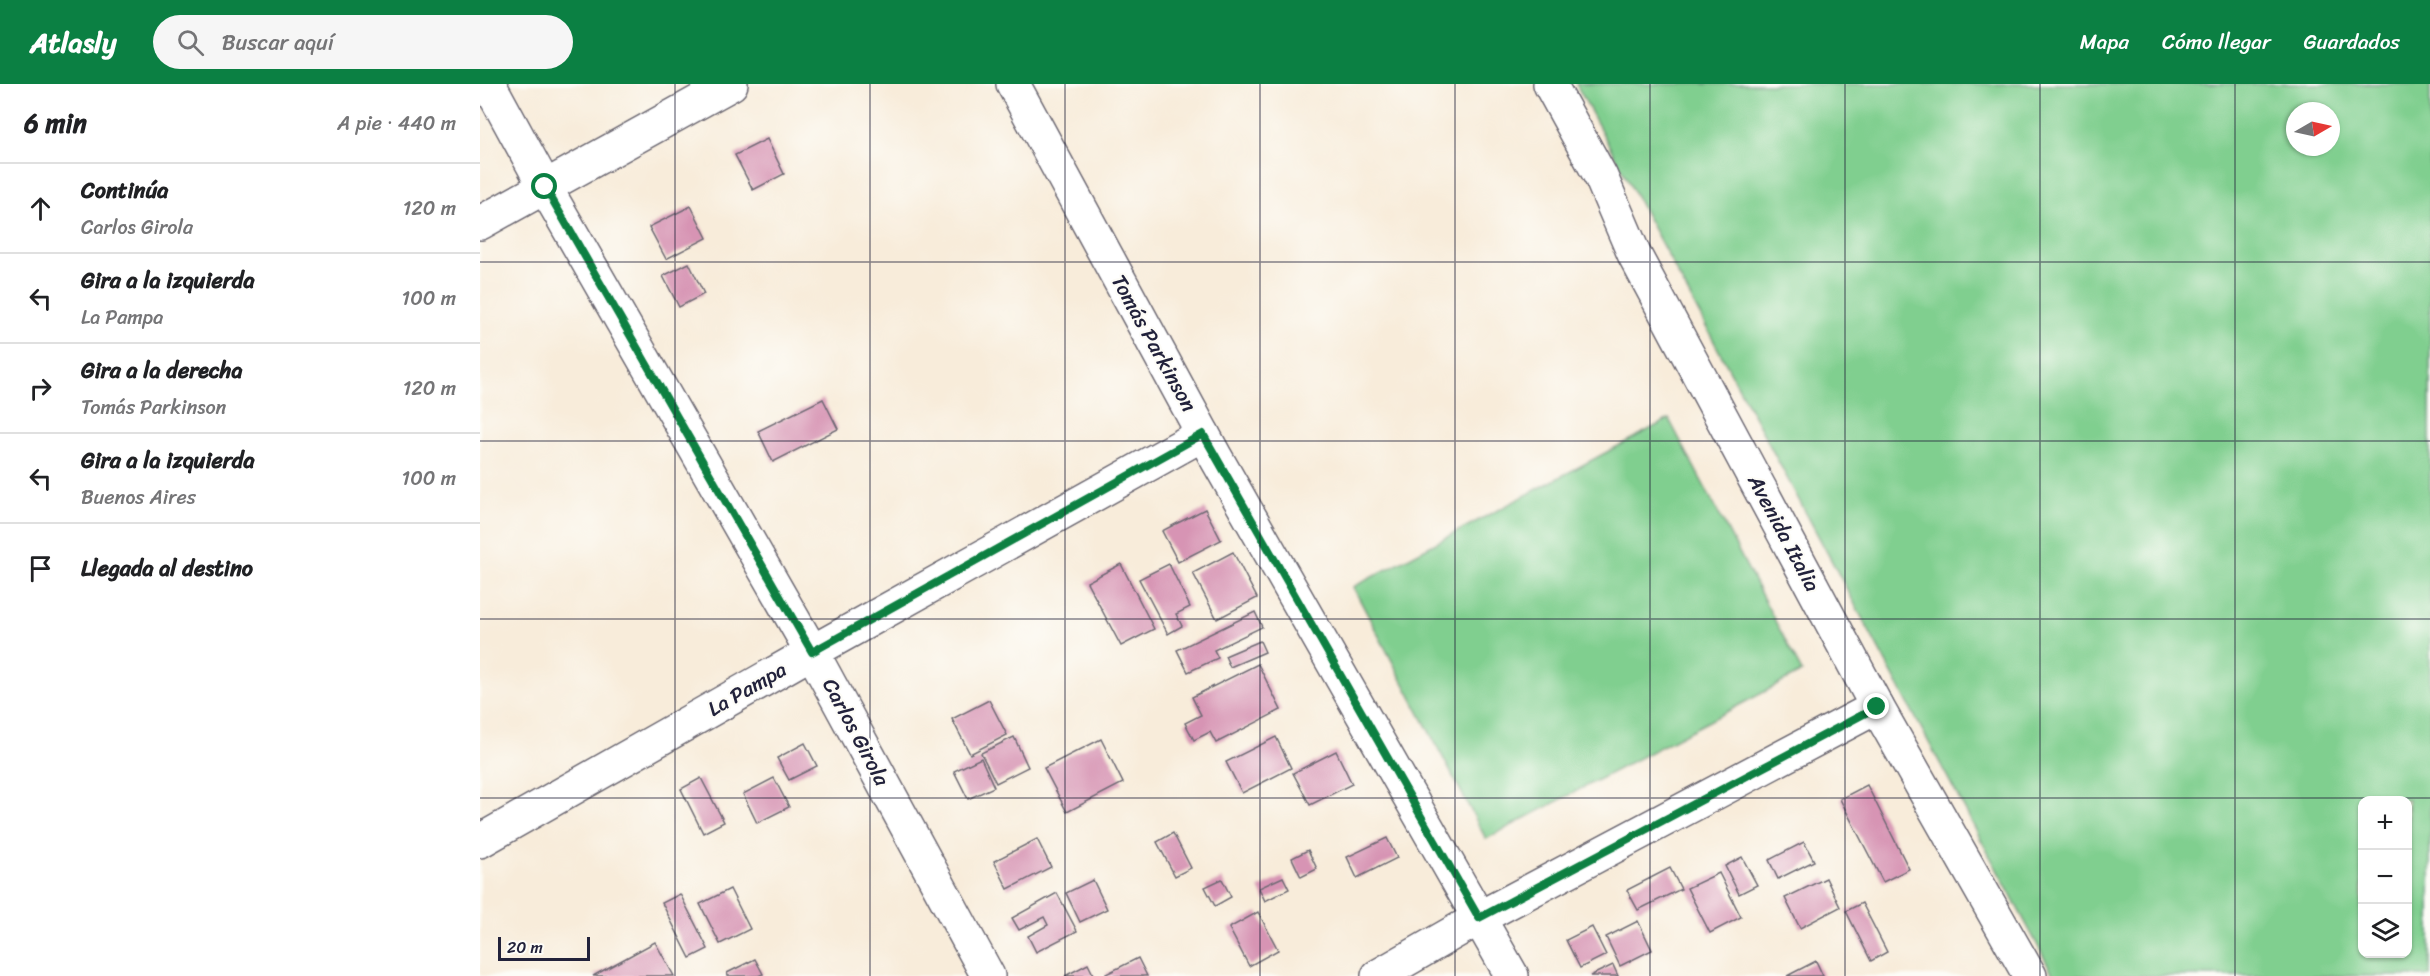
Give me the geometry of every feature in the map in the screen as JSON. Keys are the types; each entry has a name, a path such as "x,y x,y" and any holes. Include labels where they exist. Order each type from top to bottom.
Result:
{"street":[{"name":"Carlos Girola","path":"489,84 545,187 812,652 988,976"},
{"path":"480,223 731,84"},
{"name":"Tomás Parkinson","path":"1013,84 1203,434 1512,976"},
{"name":"Avenida Italia","path":"1550,84 1600,177 1634,254 1877,707 2030,976"},
{"name":"La Pampa","path":"480,841 812,652 1203,434"},
{"path":"1378,976 1479,918 1877,707"}],"green space":[{"path":"1576,84 2430,84 2430,976 2054,976"},
{"path":"1669,419 1802,672 1486,839 1353,587"}],"building":[{"path":"767,139 784,174 753,190 735,155"},
{"path":"691,206 707,238 666,259 649,227"},
{"path":"689,263 704,294 679,307 663,276"},
{"path":"823,399 838,429 773,462 758,431"},
{"path":"1205,509 1221,540 1178,562 1162,531"},
{"path":"1233,552 1257,598 1217,619 1193,573"},
{"path":"1121,564 1154,629 1121,646 1087,582"},
{"path":"1169,564 1190,607 1176,614 1182,626 1168,634 1139,579"},
{"path":"1255,612 1262,627 1214,650 1218,658 1188,672 1177,650"},
{"path":"1260,641 1265,652 1230,667 1225,656"},
{"path":"1258,664 1281,710 1216,743 1210,732 1194,740 1185,723 1201,715 1192,697"},
{"path":"989,700 1007,735 970,754 952,719"},
{"path":"1014,737 1028,767 996,783 981,753"},
{"path":"1276,737 1291,768 1242,793 1226,762"},
{"path":"1101,739 1123,783 1067,812 1044,768"},
{"path":"805,743 817,766 789,780 777,758"},
{"path":"1336,751 1352,784 1310,805 1293,773"},
{"path":"981,758 994,787 968,799 954,771"},
{"path":"701,778 724,822 703,833 681,789"},
{"path":"774,778 789,807 757,823 743,794"},
{"path":"1867,785 1909,869 1883,882 1840,799"},
{"path":"1173,833 1191,868 1175,876 1157,842"},
{"path":"1387,838 1397,858 1357,878 1347,857"},
{"path":"1037,839 1051,867 1008,889 994,861"},
{"path":"1804,842 1814,861 1778,879 1769,860"},
{"path":"1308,850 1317,869 1301,877 1292,858"},
{"path":"1742,857 1757,885 1739,894 1725,866"},
{"path":"1670,868 1681,889 1638,910 1627,890"},
{"path":"1719,873 1741,917 1710,933 1687,888"},
{"path":"1283,877 1289,889 1265,901 1259,888"},
{"path":"1826,878 1840,907 1800,928 1785,898"},
{"path":"1222,879 1231,897 1215,906 1205,887"},
{"path":"1093,880 1107,909 1080,922 1066,893"},
{"path":"730,889 750,929 720,944 700,904"},
{"path":"1057,893 1077,931 1036,952 1028,936 1048,925 1044,917 1019,930 1012,918"},
{"path":"680,894 708,949 690,958 662,903"},
{"path":"1862,903 1887,952 1871,961 1846,911"},
{"path":"1258,912 1278,950 1249,966 1229,928"},
{"path":"1638,921 1652,950 1620,966 1606,937"},
{"path":"1592,927 1606,955 1580,968 1566,940"},
{"path":"655,942 674,976 593,976"},
{"path":"1138,958 1147,976 1107,976 1106,974"},
{"path":"755,959 763,974 728,976 727,973"},
{"path":"1816,961 1823,976 1787,976"},
{"path":"1088,964 1094,976 1065,976"},
{"path":"1613,965 1618,976 1590,976"}],"route":[{"path":"545,187 812,652 1203,434 1479,918 1877,707"}]}
